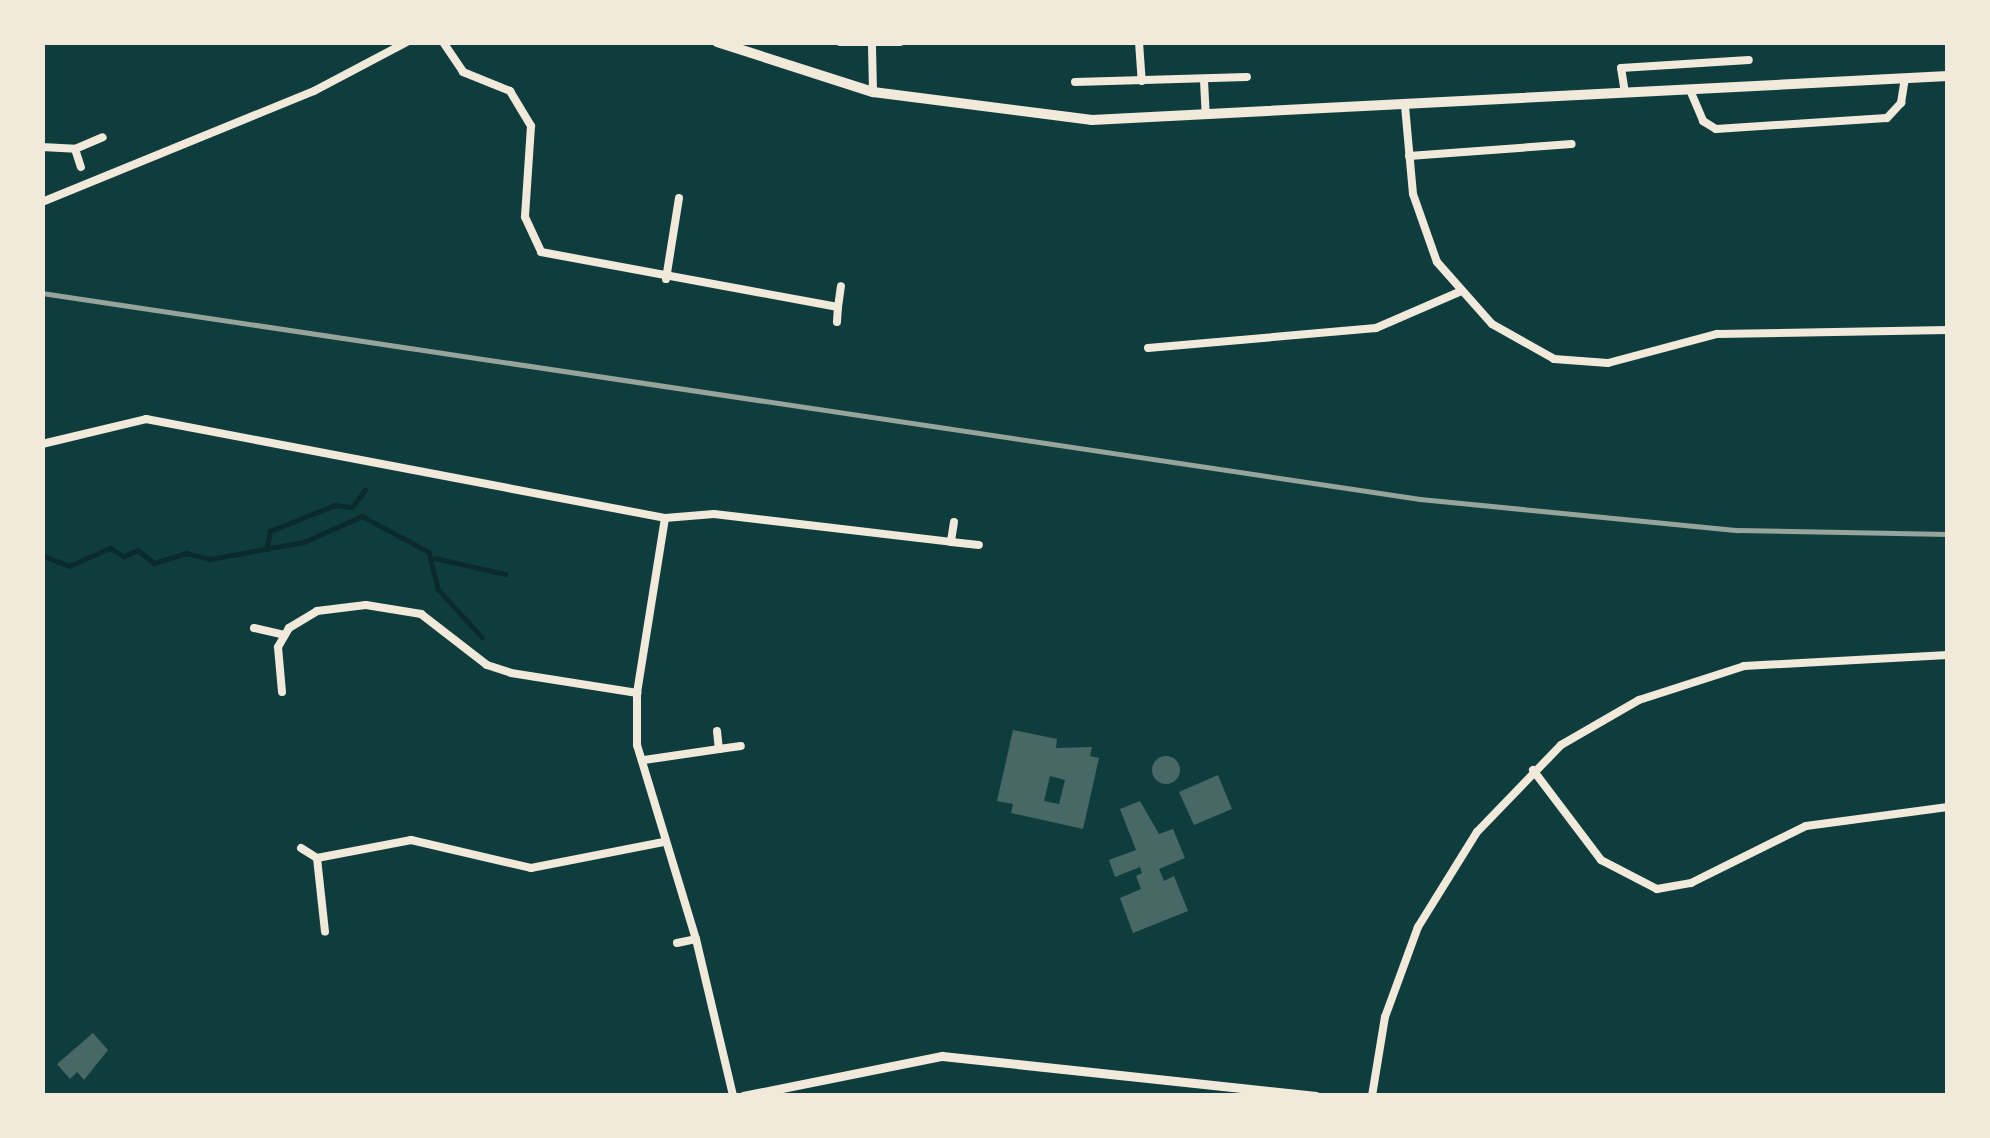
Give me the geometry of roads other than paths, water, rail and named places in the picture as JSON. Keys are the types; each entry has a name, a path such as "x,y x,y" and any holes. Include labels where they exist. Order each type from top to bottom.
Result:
{"main road":[{"path":"717,42 873,92 1063,118 1206,116 1948,76"}],"street":[{"path":"42,202 314,92 407,42"},
{"path":"443,42 463,72 509,91 531,126 525,217 542,252 666,279 838,307"},
{"path":"840,42 872,47 900,42"},
{"path":"1139,42 1142,81"},
{"path":"872,47 873,92"},
{"path":"1625,93 1621,68 1749,60"},
{"path":"1075,82 1247,77"},
{"path":"1690,90 1703,121 1716,129 1887,118 1901,103 1905,79"},
{"path":"1204,81 1206,116"},
{"path":"1405,106 1409,156 1424,229 1459,292 1510,338 1574,365 1718,334 1948,330"},
{"path":"42,147 75,149 104,137"},
{"path":"1409,156 1572,144"},
{"path":"75,149 81,167"},
{"path":"666,279 679,198"},
{"path":"837,322 841,286"},
{"path":"1148,348 1376,328 1459,292"},
{"path":"42,444 159,420 665,518 714,514 979,545"},
{"path":"665,518 637,693 643,760 663,842 696,939 733,1096"},
{"path":"951,542 954,522"},
{"path":"254,628 284,635 317,611 366,605 421,614 487,665 637,693"},
{"path":"282,692 284,635"},
{"path":"1372,1096 1385,1017 1418,927 1477,832 1532,770 1596,722 1703,677 1789,660 1948,655"},
{"path":"717,731 719,748"},
{"path":"643,760 741,746"},
{"path":"1532,770 1601,860 1657,889 1691,884 1806,826 1948,808"},
{"path":"302,848 317,858 410,840 531,868 663,842"},
{"path":"317,858 325,932"},
{"path":"677,943 696,939"},
{"path":"742,1096 942,1056 1316,1096"}],"waterway":[{"path":"267,546 270,531 335,505 352,507 365,490"},
{"path":"42,555 69,566 110,548 124,556 138,550 154,563 186,553 210,559 304,542 362,516 429,552 438,589 482,637"},
{"path":"435,558 505,574"}],"railway":[{"path":"42,293 1420,499 1737,530 1948,534"}]}
